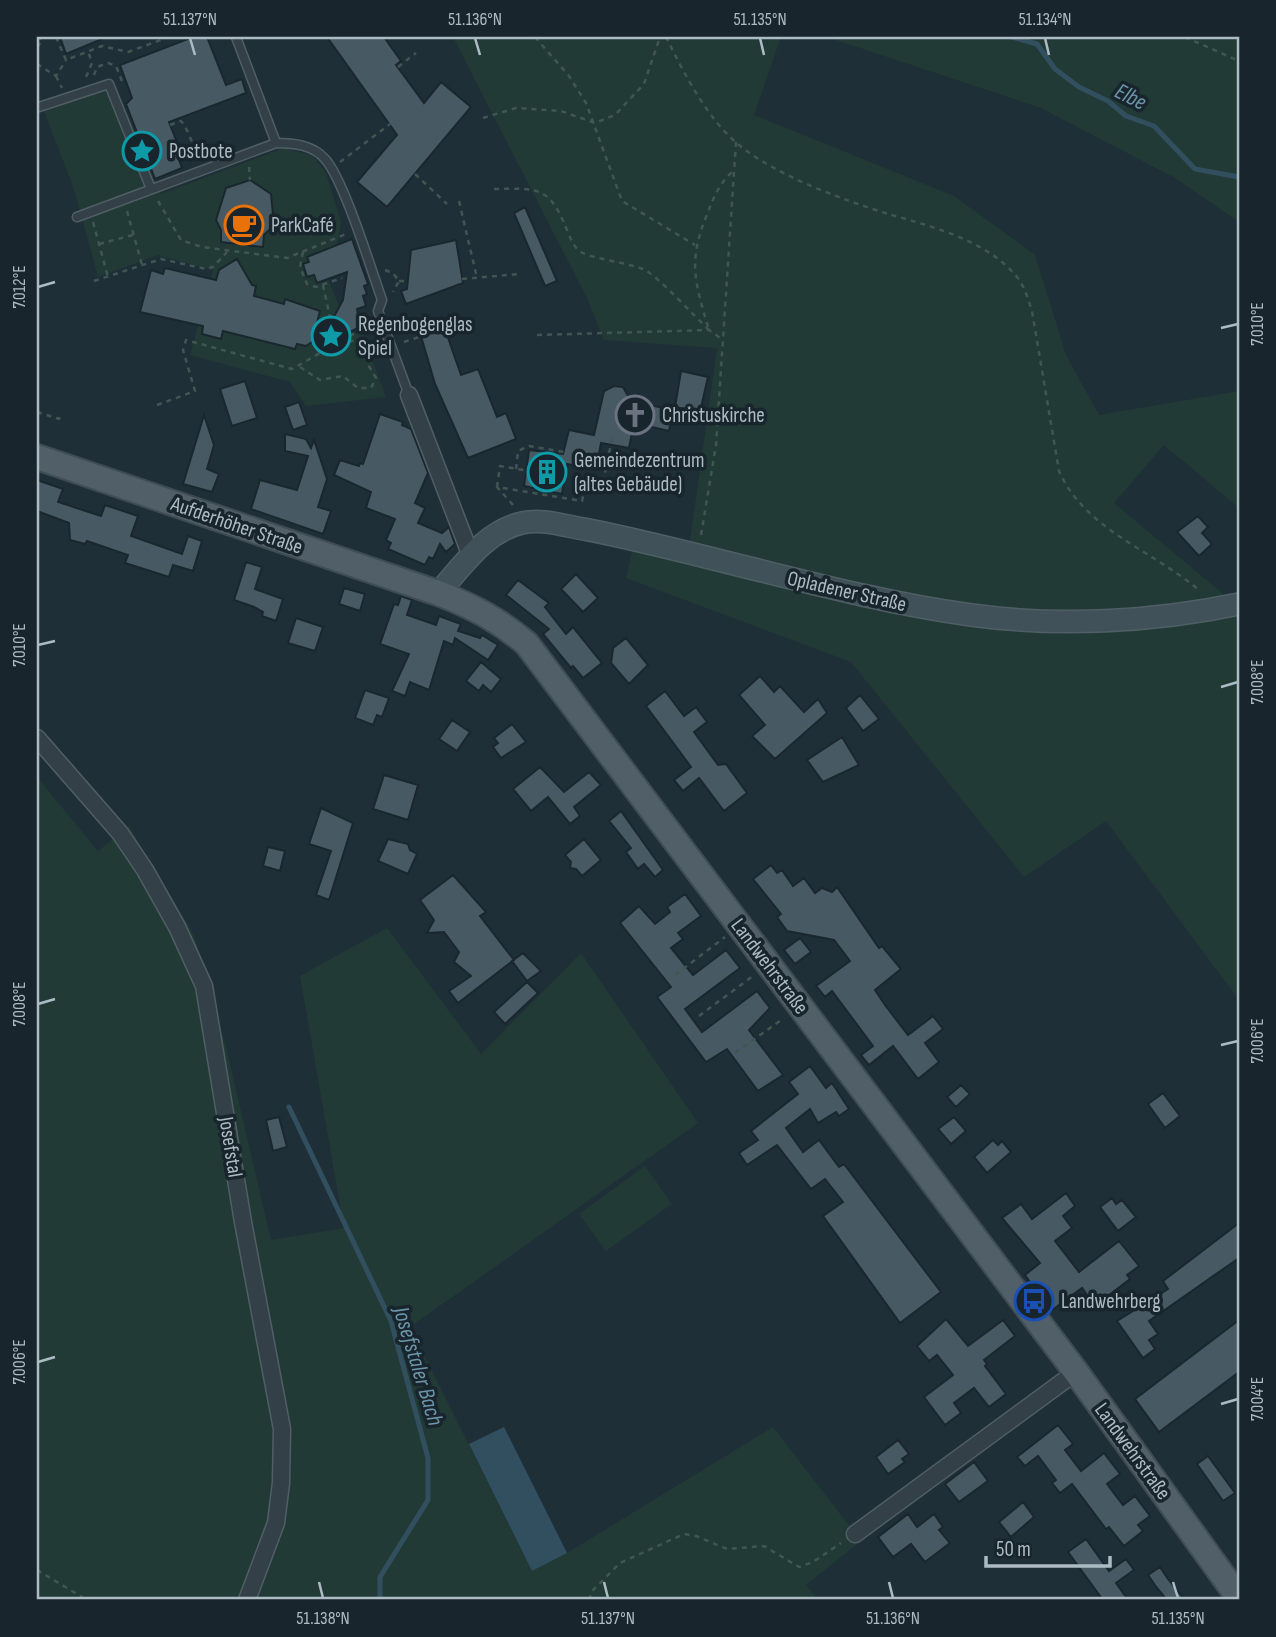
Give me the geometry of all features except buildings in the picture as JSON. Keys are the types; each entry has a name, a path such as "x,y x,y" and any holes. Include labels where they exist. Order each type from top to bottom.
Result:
{"main road":[{"name":"Aufderhöher Straße","path":"37,457 438,593"},
{"name":"Opladener Straße","path":"438,593 471,556 501,530 538,521 635,539 847,592 974,616 1079,620 1179,615 1229,606"},
{"name":"Landwehrstraße","path":"438,593 478,608 527,644 1076,1372 1239,1598"}],"street":[{"path":"410,395 471,556"},
{"name":"Josefstal","path":"37,738 120,833 145,870 177,927 204,986 243,1222 282,1429 281,1483 275,1523 247,1600"},
{"path":"855,1534 1076,1372"}],"lane":[{"path":"236,37 276,143"},
{"path":"39,107 109,84 151,189"},
{"path":"77,217 276,143 289,143 314,150 332,169 356,230 382,300 378,311 410,395"}],"path":[{"path":"37,37 44,38 37,53"},
{"path":"56,37 66,60"},
{"path":"137,37 143,37"},
{"path":"55,76 66,60 102,46 128,52 169,37"},
{"path":"535,37 569,76 595,123 611,176 622,201 695,245"},
{"path":"482,118 527,107 561,111 595,123 615,115 644,84 660,37"},
{"path":"666,37 686,75 736,142 765,162 812,184 967,242 1010,270 1023,286 1032,311 1059,471 1064,484 1089,513 1229,606"},
{"path":"1185,37 1239,61"},
{"path":"85,84 92,63 88,51"},
{"path":"398,67 416,53"},
{"path":"37,64 55,76 61,87 72,89"},
{"path":"170,125 181,121 185,126 204,169"},
{"path":"332,169 390,124"},
{"path":"700,542 716,445 736,142"},
{"path":"709,330 695,279 695,245 713,196 733,171"},
{"path":"415,174 447,204"},
{"path":"494,189 534,188 545,192 560,212 579,251 590,257 614,259 646,270 724,341"},
{"path":"151,189 181,240 228,252 287,258 356,230"},
{"path":"124,200 142,265"},
{"path":"459,201 477,278"},
{"path":"90,212 108,277"},
{"path":"99,244 134,234"},
{"path":"94,281 167,259 206,269 213,267 228,252"},
{"path":"303,252 300,267 304,280 313,287 342,278"},
{"path":"462,279 519,274"},
{"path":"399,281 407,281"},
{"path":"323,285 331,322"},
{"path":"157,405 195,391 183,350 186,340 292,369 300,367 305,359 381,319"},
{"path":"537,335 709,330"},
{"path":"391,347 422,336"},
{"path":"300,367 320,380 343,376 358,388 371,388 376,378 367,363 360,339 344,343 341,341"},
{"path":"37,412 59,419 61,413"},
{"path":"497,487 582,501 585,488 604,477 612,439"},
{"path":"516,469 518,451 529,446 564,452"},
{"path":"497,487 500,466 529,471"},
{"path":"497,487 518,510"},
{"path":"674,975 740,926"},
{"path":"699,1016 769,964"},
{"path":"736,1053 800,1006"},
{"path":"589,1600 592,1591 620,1563 684,1534 727,1549 764,1546 799,1567 813,1562 855,1534"},
{"path":"37,1570 87,1600"}],"green space":[{"path":"453,37 781,37 754,115 954,196 1035,255 1066,355 1099,415 1239,391 1239,508 1164,445 1114,503 1221,592 1239,617 1239,1000 1106,821 1024,877 851,662 626,578 633,548 687,562 717,348 604,340 587,298"},
{"path":"827,37 1239,37 1239,222 1175,178 1041,108"},
{"path":"116,86 161,194 284,148 313,156 326,173 341,222 337,245 308,256 309,262 303,265 307,277 314,275 328,279 339,306 344,335 362,333 386,397 306,406 290,382 190,355 213,270 158,255 98,277 75,192 44,111"},
{"path":"37,777 98,851 129,826 194,935 226,1047 271,1240 344,1228 300,976 387,928 481,1054 581,953 698,1123 410,1327 532,1571 567,1553 773,1427 861,1541 806,1585 818,1600 37,1600"},
{"path":"645,1166 672,1204 606,1251 579,1214"}],"water":[{"path":"504,1427 567,1553 532,1571 469,1444"}],"waterway":[{"name":"Elbe","path":"1012,37 1037,44 1055,69 1079,87 1108,101 1126,116 1154,126 1195,169 1239,177"},
{"name":"Josefstaler Bach","path":"289,1107 391,1321 428,1458 428,1500 380,1577 380,1600"}],"place":[{"name":"Postbote","path":"142,151"},
{"name":"ParkCafé","path":"244,225"},
{"name":"Regenbogenglas Spiel","path":"331,336"},
{"name":"Christuskirche","path":"635,415"},
{"name":"Gemeindezentrum (altes Gebäude)","path":"547,472"},
{"name":"Landwehrberg","path":"1034,1301"}]}
